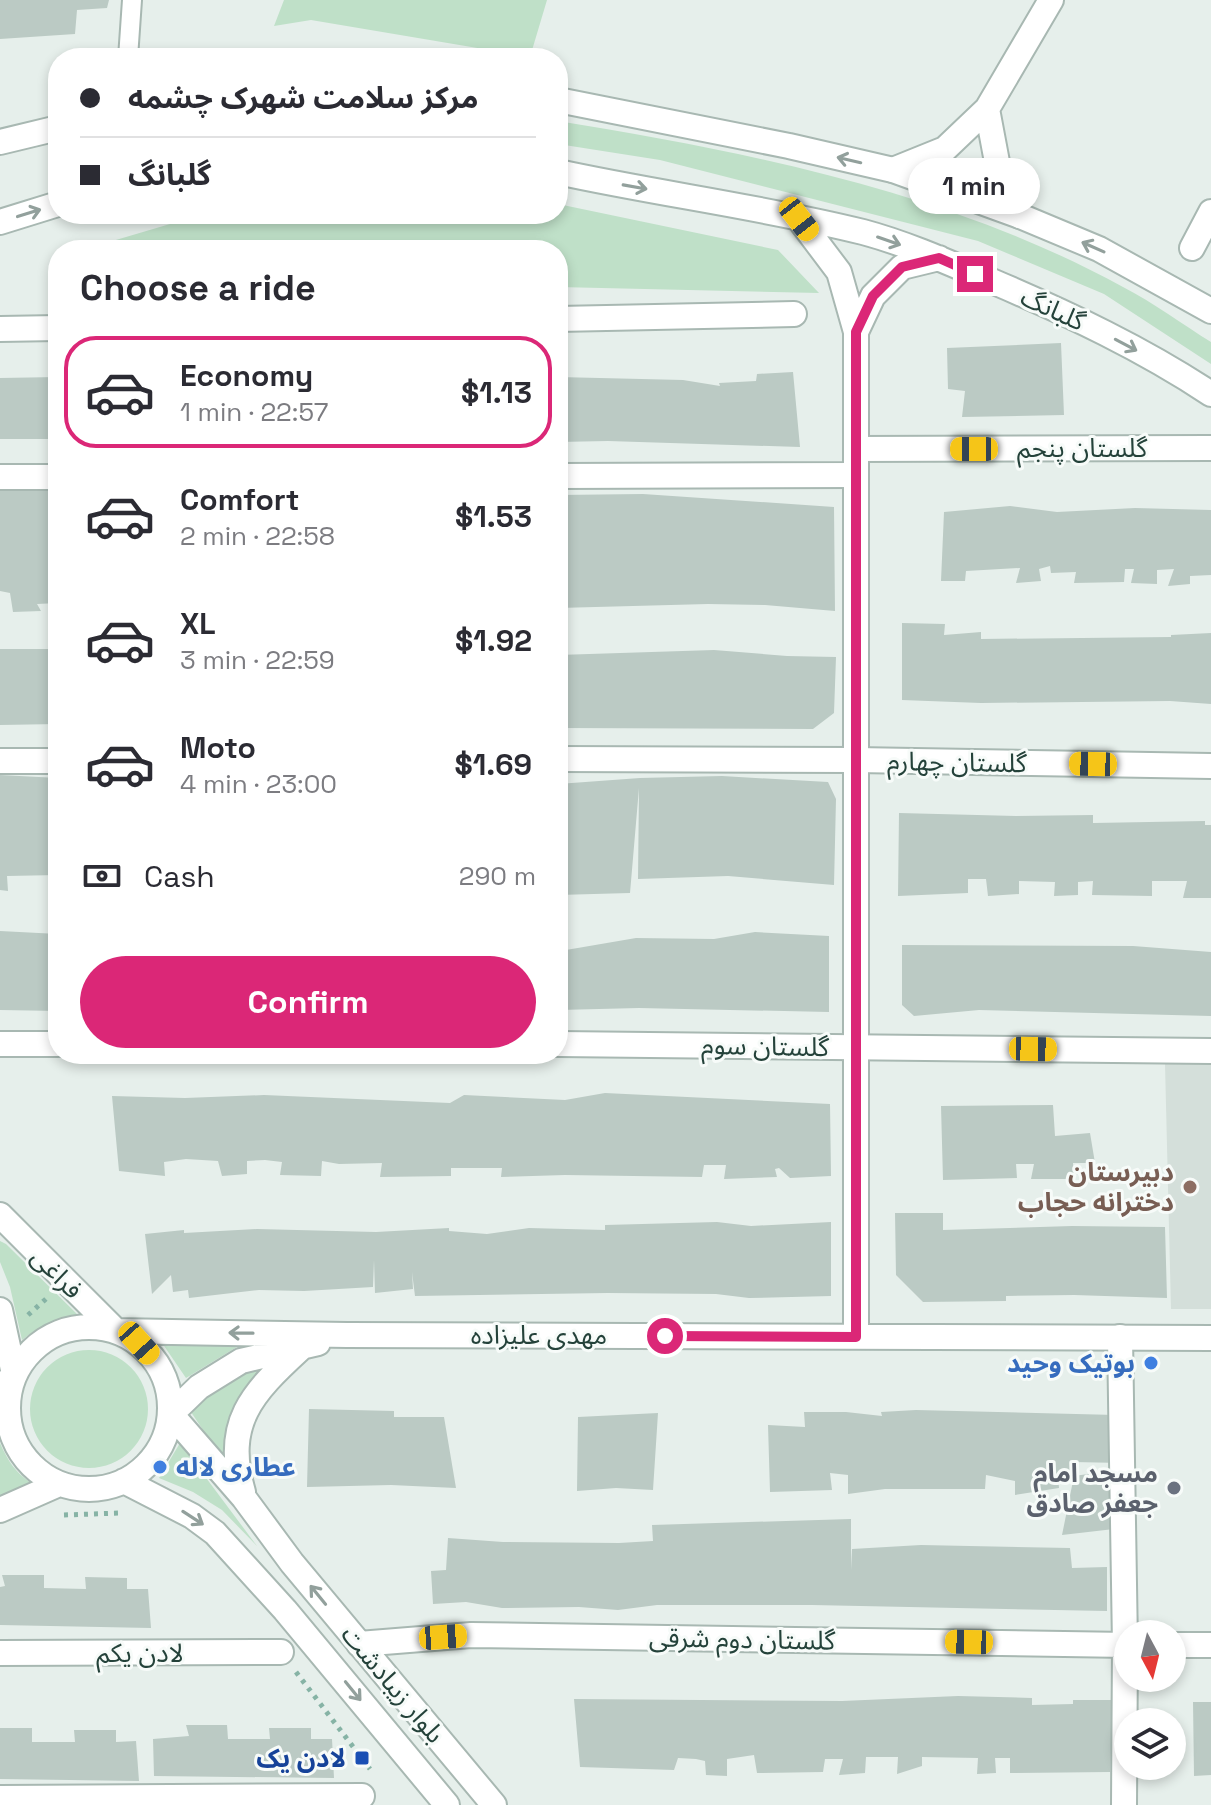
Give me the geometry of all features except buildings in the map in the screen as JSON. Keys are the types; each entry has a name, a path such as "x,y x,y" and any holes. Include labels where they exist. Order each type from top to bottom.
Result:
{"street":[{"path":"893,170 945,149 987,109 1051,0"},
{"path":"568,102 893,170 1020,216 1099,249 1211,311"},
{"path":"987,109 997,162 1020,216"},
{"path":"0,142 48,130"},
{"name":"گلبانگ","path":"568,174 865,233 939,258 1071,315 1184,376 1211,394"},
{"path":"0,222 48,207"},
{"path":"1192,248 1211,212"},
{"path":"799,219 839,272 856,332 856,1337"},
{"path":"856,332 873,296 902,267 939,258"},
{"path":"568,319 794,314"},
{"path":"0,329 48,328"},
{"name":"گلستان پنجم","path":"856,449 1211,448"},
{"path":"568,476 856,475"},
{"path":"0,477 48,477"},
{"name":"گلستان چهارم","path":"568,759 1211,766"},
{"path":"0,761 48,761"},
{"path":"0,1044 48,1044"},
{"name":"گلستان سوم","path":"568,1044 1211,1051"},
{"name":"فراغی","path":"0,1215 116,1331"},
{"path":"9,1317 9,1426 19,1450 36,1470 59,1484 80,1489 102,1488 124,1481 142,1470 156,1454 166,1435 171,1414 168,1387 157,1363 139,1343 116,1331"},
{"path":"7,1382 27,1354 46,1338 68,1329 92,1326 116,1331 347,1335"},
{"path":"171,1414 199,1387 241,1361 347,1335"},
{"name":"مهدی علیزاده","path":"347,1335 1211,1338"},
{"path":"1120,1337 1126,1620"},
{"path":"244,1498 235,1465 241,1422 261,1385 302,1347"},
{"name":"بلوار زیبادشت","path":"171,1414 244,1498 292,1563 494,1805"},
{"name":"بلوار زیبادشت","path":"124,1481 192,1516 215,1533 285,1610 447,1805"},
{"path":"0,1510 59,1484"},
{"name":"گلستان دوم شرقی","path":"359,1644 471,1635 1114,1645"},
{"path":"1186,1645 1211,1645"},
{"name":"لادن یکم","path":"0,1653 281,1652"},
{"path":"1124,1805 1125,1692"},
{"path":"0,1798 369,1788"}],"lane":[{"path":"129,48 132,0"}],"path":[{"path":"9,1317 64,1281"},
{"path":"52,1516 79,1512 133,1515"},
{"path":"281,1652 369,1788"}],"shaded area":[{"name":"دبیرستان دخترانه حجاب","path":"1165,1064 1211,1064 1211,1309 1171,1309"}],"green space":[{"path":"284,0 547,0 533,48 477,48 311,20 274,26"},
{"path":"568,123 776,162 919,201 989,226 1057,254 1157,307 1211,342 1211,364 1104,294 978,241 660,160 568,146"},
{"path":"568,206 778,250 819,293 568,287 568,240 116,240 170,224 568,224"},
{"path":"0,1241 80,1317 49,1323 22,1340 10,1287 0,1262"},
{"path":"250,1339 186,1378 160,1340"},
{"path":"89,1350 112,1354 131,1367 144,1386 148,1409 144,1432 131,1451 112,1464 89,1468 66,1464 47,1451 34,1432 30,1409 34,1386 47,1367 66,1354"},
{"path":"272,1362 241,1396 229,1435 227,1466 191,1412 207,1395 227,1381"},
{"path":"0,1443 12,1466 31,1483 0,1496"},
{"path":"180,1443 257,1546 222,1510 193,1492 159,1478"}],"place":[{"name":"دبیرستان دخترانه حجاب","path":"1190,1187"},
{"name":"بوتیک وحید","path":"1151,1363"},
{"name":"عطاری لاله","path":"160,1467"},
{"name":"مسجد امام جعفر صادق","path":"1174,1488"},
{"name":"لادن یک","path":"362,1758"}],"route":[{"path":"665,1336 856,1337 856,332 873,296 902,267 939,258 975,274"}]}
